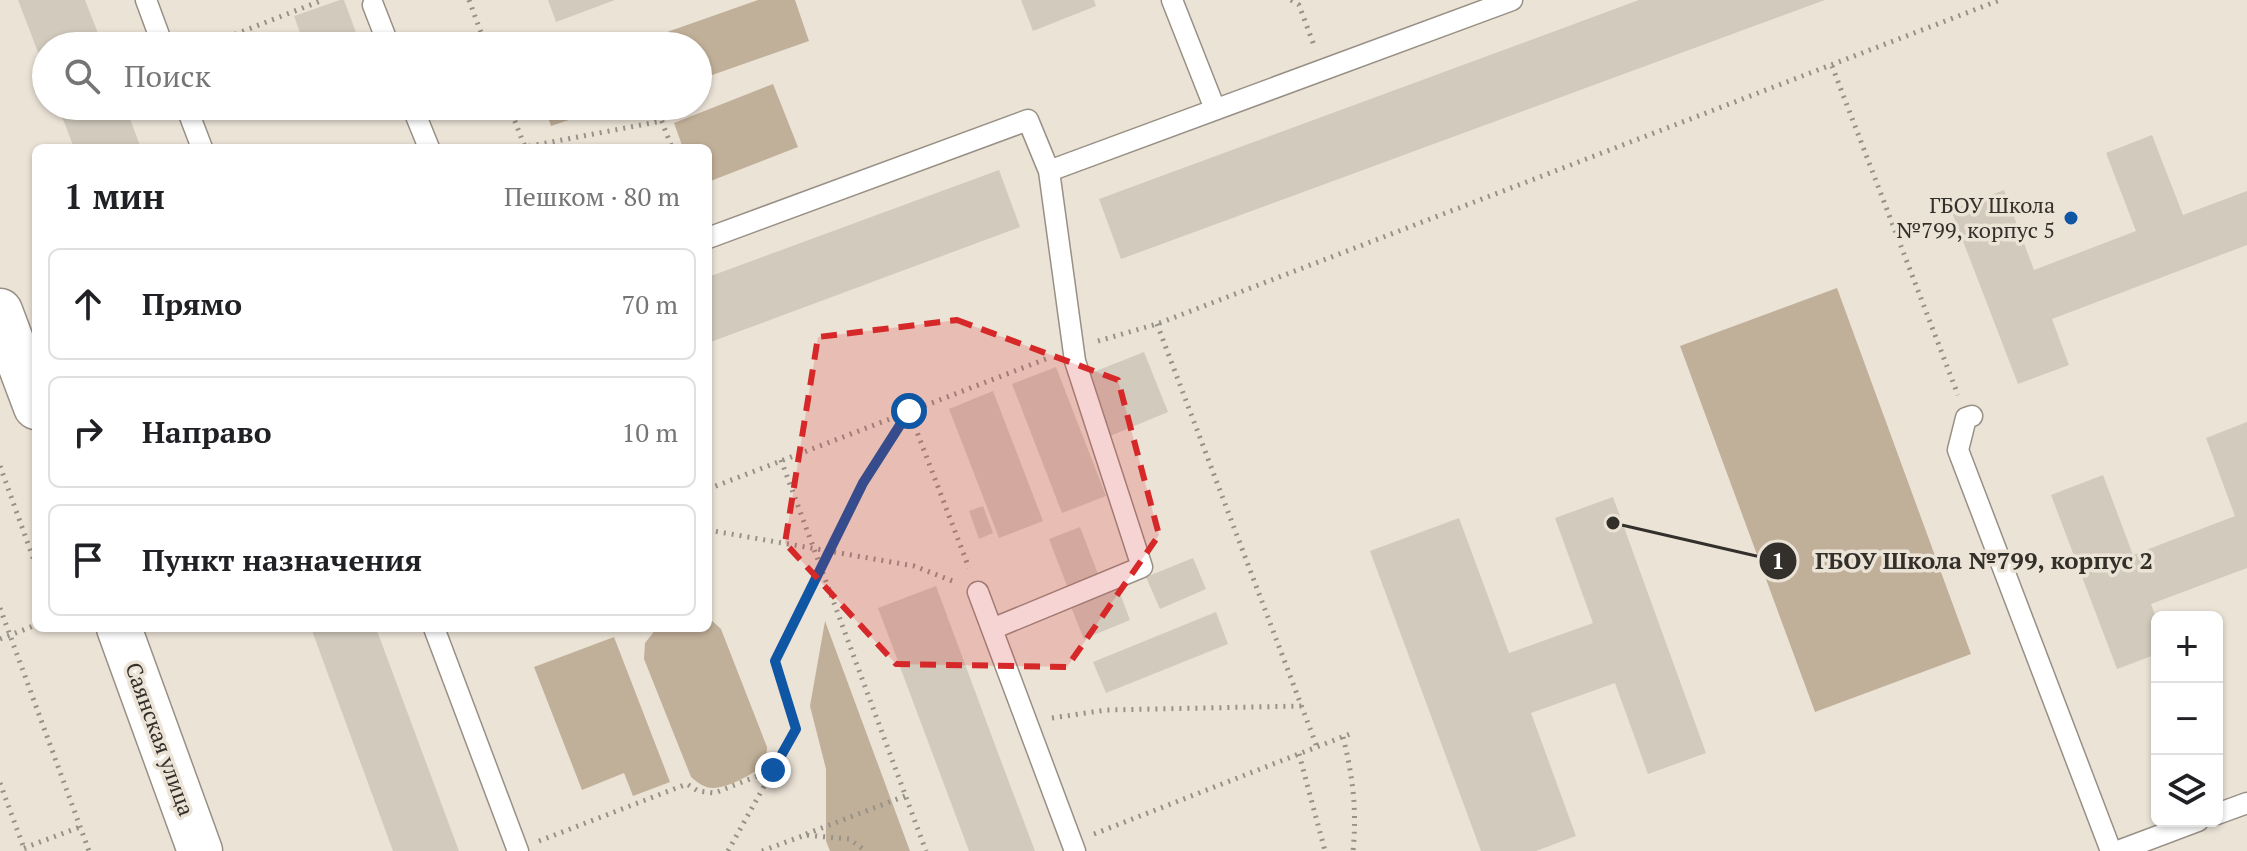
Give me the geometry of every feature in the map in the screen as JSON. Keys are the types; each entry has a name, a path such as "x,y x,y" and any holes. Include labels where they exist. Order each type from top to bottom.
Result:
{"main road":[{"path":"0,311 32,396"},
{"name":"Саянская улица","path":"120,632 200,851"}],"lane":[{"path":"146,0 158,32"},
{"path":"1172,0 1215,109"},
{"path":"1049,171 1512,0"},
{"path":"373,5 384,32"},
{"path":"191,120 200,144"},
{"path":"418,120 427,144"},
{"path":"712,237 1028,120 1049,171 1075,361 1142,567 992,629"},
{"path":"1969,417 1958,450 2111,851"},
{"path":"978,592 1074,847"},
{"path":"436,632 518,850"},
{"path":"2223,812 2247,803"},
{"path":"2118,851 2182,827"}],"path":[{"path":"241,32 323,0"},
{"path":"469,0 481,32"},
{"path":"1291,0 1299,5 1323,70"},
{"path":"712,487 1073,348 1157,324 2000,0"},
{"path":"1832,66 1969,417"},
{"path":"514,120 524,144"},
{"path":"541,144 662,121 671,144"},
{"path":"1157,324 1317,747"},
{"path":"728,851 796,729 775,661 863,483 909,411"},
{"path":"909,411 978,592"},
{"path":"781,460 926,851"},
{"path":"0,466 32,555"},
{"path":"712,531 914,566 978,592"},
{"path":"0,608 89,851"},
{"path":"0,639 32,627"},
{"path":"1027,721 1106,710 1302,706"},
{"path":"1074,847 1346,735 1353,777 1353,851"},
{"path":"1299,754 1325,851"},
{"path":"518,850 687,784 698,791 715,793 773,770"},
{"path":"0,783 25,849 80,827"},
{"path":"762,851 905,796"},
{"path":"805,835 849,839 866,851"}],"highlighted area":[{"path":"957,320 1118,380 1159,535 1067,667 896,664 785,543 818,337"}],"shaded area":[{"path":"758,0 795,0 809,41 712,75 712,32 667,32"},
{"path":"773,84 798,147 712,180 712,144 682,144 674,123 712,120 712,108"},
{"path":"549,120 569,120 551,126"},
{"path":"1837,288 1971,654 1815,712 1680,346"},
{"path":"712,621 721,629 767,747 766,763 734,783 720,787 704,786 691,777 644,659 645,643 654,632 712,632"},
{"path":"825,621 910,851 830,851 826,841 826,769 810,706"},
{"path":"614,637 670,782 633,796 624,773 582,790 534,667"}],"building":[{"path":"18,0 85,0 98,32 32,32 32,36"},
{"path":"344,0 356,32 300,32 294,16"},
{"path":"548,0 615,0 556,22"},
{"path":"1021,0 1094,0 1096,6 1033,31"},
{"path":"1639,0 1825,0 1121,259 1099,199"},
{"path":"63,120 130,120 139,144 72,144"},
{"path":"2152,135 2183,215 2247,191 2247,245 2052,319 2069,365 2018,384 1951,210 2004,190 2034,270 2136,231 2106,153"},
{"path":"999,170 1020,227 712,342 712,276"},
{"path":"1144,352 1168,412 1110,436 1086,375"},
{"path":"1056,367 1106,496 1062,513 1012,384"},
{"path":"993,391 1043,521 999,538 949,409"},
{"path":"2247,422 2247,568 2151,604 2154,611 2151,611 2151,656 2117,669 2051,495 2103,475 2133,555 2235,516 2206,438"},
{"path":"1613,497 1706,753 1648,774 1615,683 1531,713 1576,836 1536,851 1481,851 1370,551 1459,518 1509,653 1593,623 1555,518"},
{"path":"983,506 993,533 979,539 969,511"},
{"path":"1080,527 1098,574 1067,586 1049,539"},
{"path":"1193,558 1206,589 1160,609 1146,577"},
{"path":"936,586 1035,851 969,851 878,608"},
{"path":"1118,588 1130,620 1084,639 1071,607"},
{"path":"1216,612 1228,644 1106,693 1093,662"},
{"path":"312,632 377,632 459,851 393,851"}],"place":[{"name":"ГБОУ Школа №799, корпус 5","path":"2071,218"},
{"name":"ГБОУ Школа №799, корпус 2","path":"1613,523"}],"route":[{"path":"773,770 796,729 775,661 863,483 909,411"}]}
